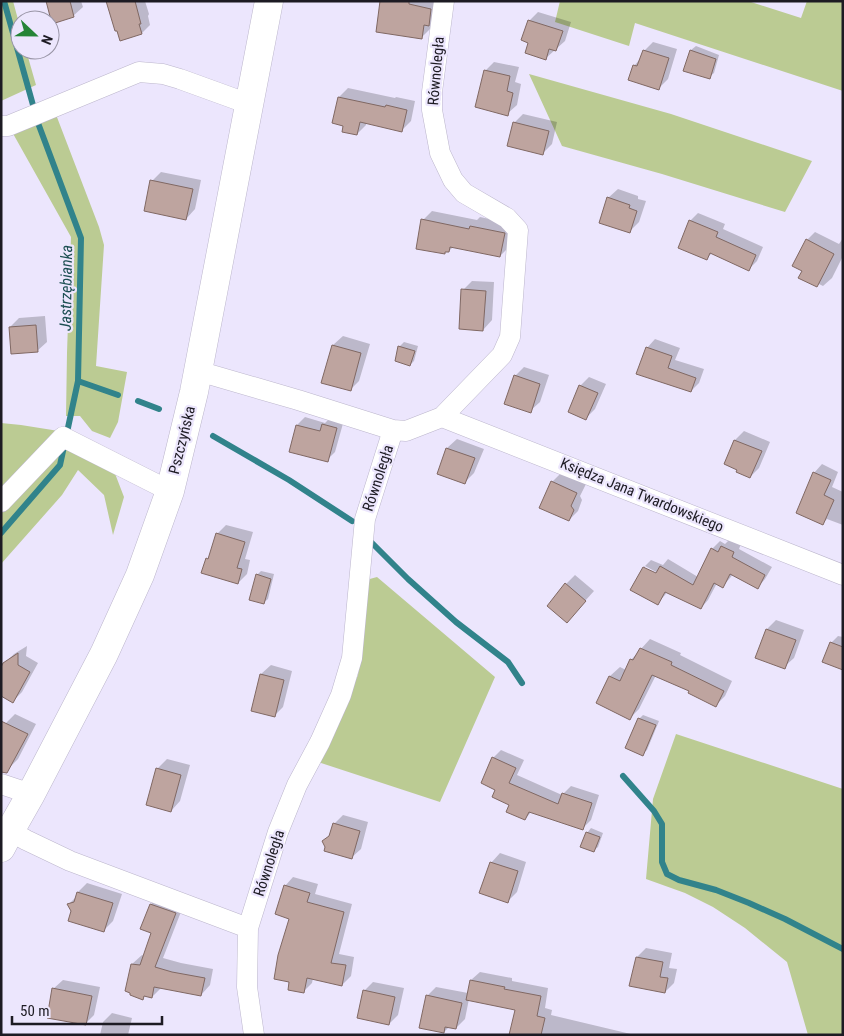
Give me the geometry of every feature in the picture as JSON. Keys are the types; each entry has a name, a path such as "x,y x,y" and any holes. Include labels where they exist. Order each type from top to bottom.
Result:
{"street":[{"name":"Pszczyńska","path":"6,840 104,654 140,575 170,491 198,371 269,1"},
{"name":"Równoległa","path":"254,1035 247,987 248,928 278,832 296,785 320,742 334,711 352,658 365,519 393,430 406,431 442,417 502,355 510,336 518,230 507,218 464,193 453,180 440,153 432,110 432,92 444,1"},
{"path":"10,124 139,72 163,74 249,104"},
{"path":"198,371 393,430"},
{"name":"Księdza Jana Twardowskiego","path":"442,417 843,575"},
{"path":"1,502 70,441 170,491"},
{"path":"1,784 31,794"},
{"path":"6,840 26,840 70,861 248,928"}],"green space":[{"path":"1,1 13,1 15,10 10,10 10,60 29,60 36,85 1,101"},
{"path":"560,1 748,1 801,18 807,1 843,1 843,91 635,23 629,46 555,22"},
{"path":"529,74 671,114 812,161 785,212 662,174 562,146"},
{"path":"55,112 99,227 104,245 96,366 127,372 118,422 110,438 92,431 80,416 66,416 71,237 11,130"},
{"path":"1,423 65,432 114,471 124,497 113,535 104,495 78,470 62,495 1,564"},
{"path":"377,577 495,677 440,802 318,762 358,675 366,580"},
{"path":"676,734 843,789 843,1035 808,1035 787,962 745,928 713,907 685,893 646,879 653,799"}],"building":[{"path":"46,1 70,1 74,17 60,21 60,10 48,10"},
{"path":"106,1 135,1 142,34 120,41"},
{"path":"380,1 409,1 409,4 431,9 429,26 424,25 422,39 376,32"},
{"path":"528,20 563,31 556,51 549,49 546,60 525,53 528,43 521,40"},
{"path":"643,50 669,58 659,90 628,80 633,65 637,66"},
{"path":"690,50 716,59 710,79 683,71"},
{"path":"484,70 510,76 507,91 513,93 508,116 475,107"},
{"path":"338,97 407,110 402,132 360,122 357,135 342,132 343,126 332,123"},
{"path":"513,122 549,131 543,155 507,146"},
{"path":"150,180 193,189 186,220 144,211"},
{"path":"607,197 630,205 629,208 637,211 630,233 599,223"},
{"path":"421,219 469,229 470,226 505,233 500,257 450,247 449,252 445,252 445,254 416,249"},
{"path":"689,220 718,232 716,237 756,255 749,271 710,253 707,260 678,248"},
{"path":"806,239 834,254 817,287 798,278 802,271 792,266"},
{"path":"461,289 486,291 483,331 459,329"},
{"path":"36,325 38,352 11,354 9,327"},
{"path":"332,345 361,353 351,391 321,383"},
{"path":"398,346 415,351 410,366 395,361"},
{"path":"646,347 672,356 668,368 696,378 691,392 636,374"},
{"path":"514,375 540,384 531,413 504,404"},
{"path":"579,385 598,393 586,420 568,412"},
{"path":"322,424 337,428 328,462 289,452 296,425 320,431"},
{"path":"734,440 762,451 750,478 724,464"},
{"path":"446,448 475,458 465,484 437,474"},
{"path":"813,472 831,480 824,495 834,500 823,525 796,513"},
{"path":"551,481 577,493 571,506 574,510 569,521 539,508"},
{"path":"216,533 245,542 237,568 242,569 238,584 201,573 206,558 208,559"},
{"path":"721,546 734,552 732,557 765,575 758,589 730,574 723,588 714,583 701,609 665,592 658,605 630,590 643,567 656,573 660,566 693,585 711,548 718,552"},
{"path":"256,574 271,579 264,604 249,600"},
{"path":"565,583 586,601 567,623 547,606"},
{"path":"766,629 796,640 785,669 755,658"},
{"path":"830,642 843,647 843,670 822,662"},
{"path":"640,648 672,662 671,665 724,691 716,707 688,693 689,691 652,675 630,720 596,703 609,676 620,681 630,659 633,660"},
{"path":"18,653 18,665 30,672 13,703 1,696 1,667 3,663"},
{"path":"260,674 284,680 275,717 251,711"},
{"path":"638,718 656,725 643,756 625,748"},
{"path":"1,721 28,734 7,773 1,772"},
{"path":"492,757 516,768 509,783 558,804 562,793 592,803 583,830 529,812 525,820 506,812 509,805 492,797 495,790 481,783"},
{"path":"156,768 181,775 171,812 146,805"},
{"path":"333,823 360,831 352,859 324,851 325,847 322,841 329,836"},
{"path":"586,832 600,837 594,852 580,847"},
{"path":"490,862 518,871 508,903 479,893"},
{"path":"284,885 310,893 307,902 344,912 331,963 346,965 342,986 307,978 304,993 288,990 289,982 274,979 278,955 289,919 275,914"},
{"path":"77,892 113,903 104,932 68,921 71,911 67,904 74,902"},
{"path":"150,904 176,913 155,967 205,978 201,996 154,987 152,998 144,996 143,1000 125,991 131,964 140,965 151,933 140,929"},
{"path":"636,957 663,962 660,977 668,978 665,993 629,986"},
{"path":"470,980 541,996 537,1016 545,1018 541,1035 509,1035 515,1010 466,1000"},
{"path":"52,988 92,996 86,1025 47,1018"},
{"path":"363,990 395,997 389,1025 357,1018"},
{"path":"426,995 462,1003 456,1029 445,1027 444,1033 419,1028"}],"waterway":[{"name":"Jastrzębianka","path":"1,533 60,465 78,381 81,238 38,123 4,1"},
{"path":"78,381 118,395"},
{"path":"138,401 159,409"},
{"path":"213,436 289,480 352,521"},
{"path":"371,542 408,579 456,622 508,662 522,683"},
{"path":"623,776 654,811 662,824 662,862 667,874 679,880 716,890 749,903 843,949"}]}
